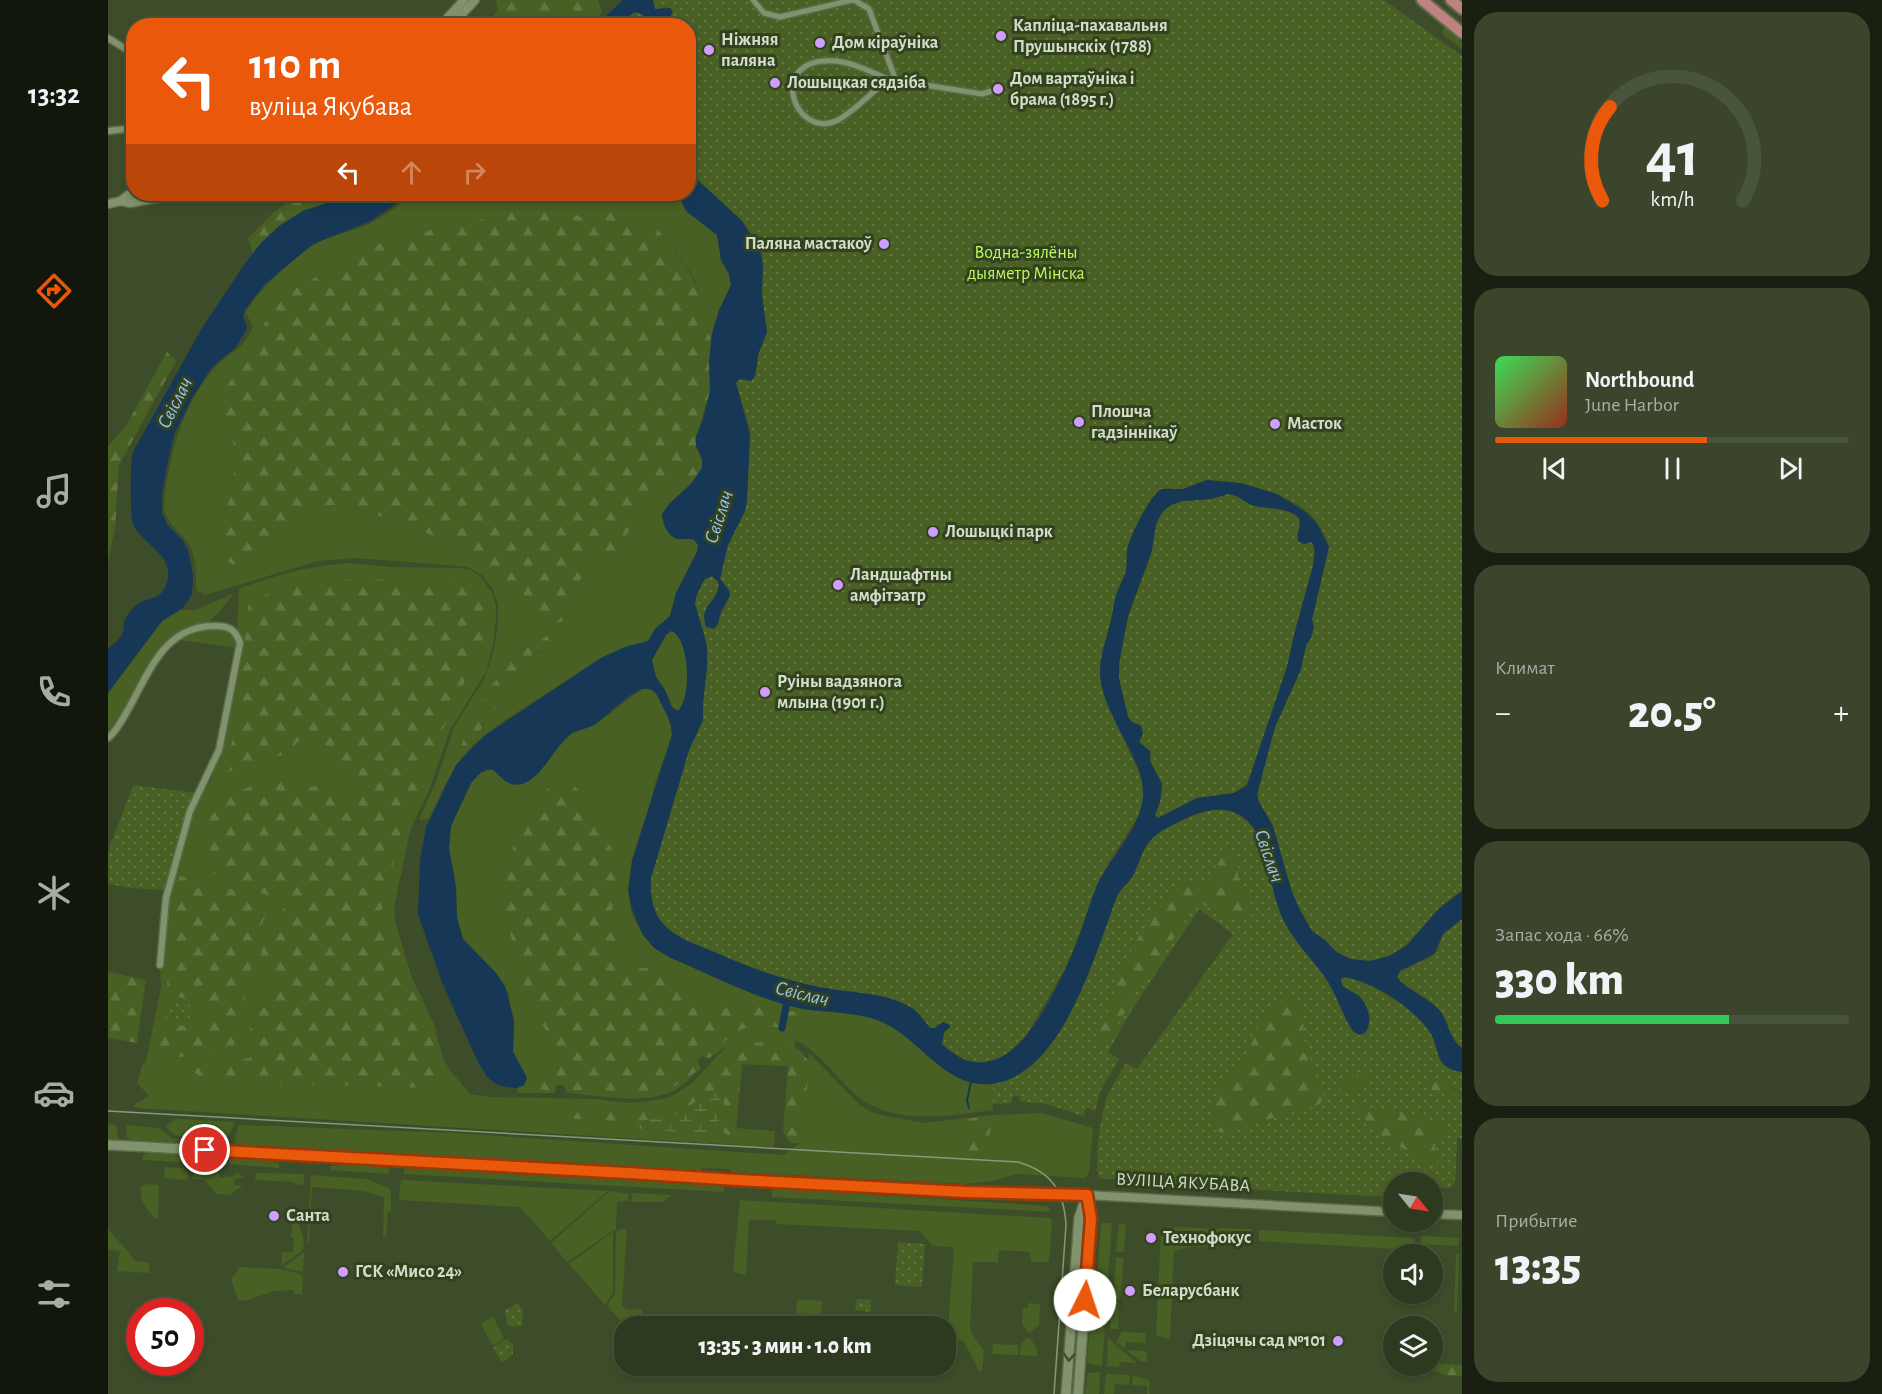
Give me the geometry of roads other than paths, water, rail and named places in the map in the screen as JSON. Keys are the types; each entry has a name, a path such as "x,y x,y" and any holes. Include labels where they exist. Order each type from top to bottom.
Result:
{"main road":[{"path":"1422,0 1462,33"},
{"path":"1451,0 1462,9"},
{"name":"ВУЛІЦА ЯКУБАВА","path":"108,1145 966,1192 1087,1195"},
{"path":"1066,1394 1079,1218 1087,1195"},
{"path":"1078,1394 1091,1218 1087,1195"}],"street":[{"path":"447,18 464,0"},
{"path":"458,18 475,0"},
{"path":"753,0 764,13 780,17 853,0 869,9 892,79"},
{"path":"108,38 126,49"},
{"path":"892,79 837,120 823,123 799,111 792,85 795,77 805,66 834,61 851,64 892,79 982,94 998,89"},
{"path":"108,131 126,129"},
{"path":"121,201 126,197"},
{"path":"108,204 121,201 130,203 141,201"},
{"path":"108,738 119,725 155,662 177,635 187,630 214,626 232,629 237,634 240,643 223,736 214,763 190,811 166,898 160,965"},
{"name":"ВУЛІЦА ЯКУБАВА","path":"1087,1195 1383,1211"},
{"path":"1443,1214 1462,1215"}],"water":[{"path":"623,0 653,0 655,9 670,8 673,11 670,18 645,18 642,14 634,12 627,18 605,18"},
{"name":"Свіслач","path":"696,178 742,221 760,249 763,264 762,296 767,332 758,355 755,376 751,381 739,379 736,383 750,435 747,500 745,511 728,545 720,579 729,590 730,596 714,629 706,627 704,619 707,607 717,593 718,581 712,576 705,579 696,597 695,604 707,646 703,720 689,750 651,878 653,903 664,925 674,934 693,943 780,977 809,985 878,995 899,1001 915,1010 930,1028 935,1028 943,1022 950,1025 944,1032 942,1044 967,1061 995,1060 1013,1049 1033,1027 1052,997 1074,949 1097,885 1131,832 1141,809 1143,797 1139,770 1111,712 1100,675 1103,652 1116,596 1126,571 1127,551 1132,536 1146,508 1161,489 1183,489 1207,480 1241,483 1277,494 1307,513 1317,524 1329,547 1312,619 1314,627 1311,638 1306,645 1301,669 1275,727 1257,795 1272,824 1292,892 1312,931 1325,940 1337,953 1351,959 1370,961 1389,956 1406,946 1438,910 1462,891 1462,919 1443,934 1434,954 1400,971 1397,977 1441,1012 1452,1036 1462,1048 1462,1072 1452,1070 1441,1061 1432,1035 1401,1003 1379,989 1345,977 1341,979 1342,985 1359,996 1369,1014 1369,1024 1365,1033 1359,1035 1353,1031 1328,982 1284,922 1260,839 1255,830 1247,820 1228,811 1206,811 1196,814 1163,830 1149,841 1132,877 1117,896 1086,978 1057,1036 1038,1059 1016,1076 991,1084 960,1079 910,1040 874,1019 779,1003 669,957 654,948 643,935 632,909 628,891 632,860 672,735 669,720 658,696 652,690 645,689 630,695 595,724 569,735 540,771 528,781 517,785 505,781 491,769 481,772 471,783 451,826 449,848 456,887 457,918 463,939 496,973 505,986 514,1021 513,1052 527,1078 524,1085 517,1088 496,1084 488,1078 479,1064 443,985 418,914 420,861 426,827 456,765 484,736 601,658 625,647 648,641 655,629 670,616 676,593 697,552 698,545 694,540 674,538 665,526 662,514 670,503 691,484 702,468 702,459 696,446 696,436 702,423 710,391 709,362 712,334 719,310 731,285 729,274 721,260 717,235 686,211 681,201 696,201","holes":["1228,494 1255,506 1282,510 1298,517 1300,523 1298,541 1304,544 1312,542 1315,551 1313,566 1287,667 1247,785 1234,793 1197,798 1158,818 1155,815 1160,802 1162,784 1150,761 1150,751 1139,742 1143,734 1141,726 1132,722 1128,717 1119,679 1119,664 1128,616 1152,550 1156,524 1162,512 1182,501 1211,499","671,631 682,644 687,669 685,694 678,711 672,707 665,690 656,677 652,660 666,635"]},
{"name":"Свіслач","path":"332,201 400,201 371,221 313,244 264,285 244,311 243,317 247,326 235,348 212,367 192,398 174,435 162,495 162,513 167,524 188,550 193,575 192,594 183,608 162,621 108,693 108,649 122,635 125,619 132,609 141,602 159,595 168,578 165,560 133,524 131,466 133,452 202,328 244,265 261,243 279,226 303,211"}],"waterway":[{"name":"Свіслач","path":"782,1028 788,996"},
{"path":"969,1108 967,1101 971,1081"}],"tram line":[{"path":"108,1111 1018,1162 1048,1177 1059,1193 1065,1213 1054,1394"}],"place":[{"name":"Капліца-пахавальня Прушынскіх (1788)","path":"1001,36"},
{"name":"Дом кіраўніка","path":"820,43"},
{"name":"Ніжняя паляна","path":"709,50"},
{"name":"Лошыцкая сядзіба","path":"775,83"},
{"name":"Дом вартаўніка і брама (1895 г.)","path":"998,89"},
{"name":"Паляна мастакоў","path":"884,244"},
{"name":"Плошча гадзіннікаў","path":"1079,422"},
{"name":"Масток","path":"1275,424"},
{"name":"Лошыцкі парк","path":"933,532"},
{"name":"Ландшафтны амфітэатр","path":"838,585"},
{"name":"Руіны вадзянога млына (1901 г.)","path":"765,692"},
{"name":"Санта","path":"274,1216"},
{"name":"Технофокус","path":"1151,1238"},
{"name":"ГСК «Мисо 24»","path":"343,1272"},
{"name":"Беларусбанк","path":"1130,1291"},
{"name":"Дзіцячы сад №101","path":"1338,1341"}],"park label":[{"name":"Водна-зялёны дыяметр Мінска","path":"1026,263"}]}
